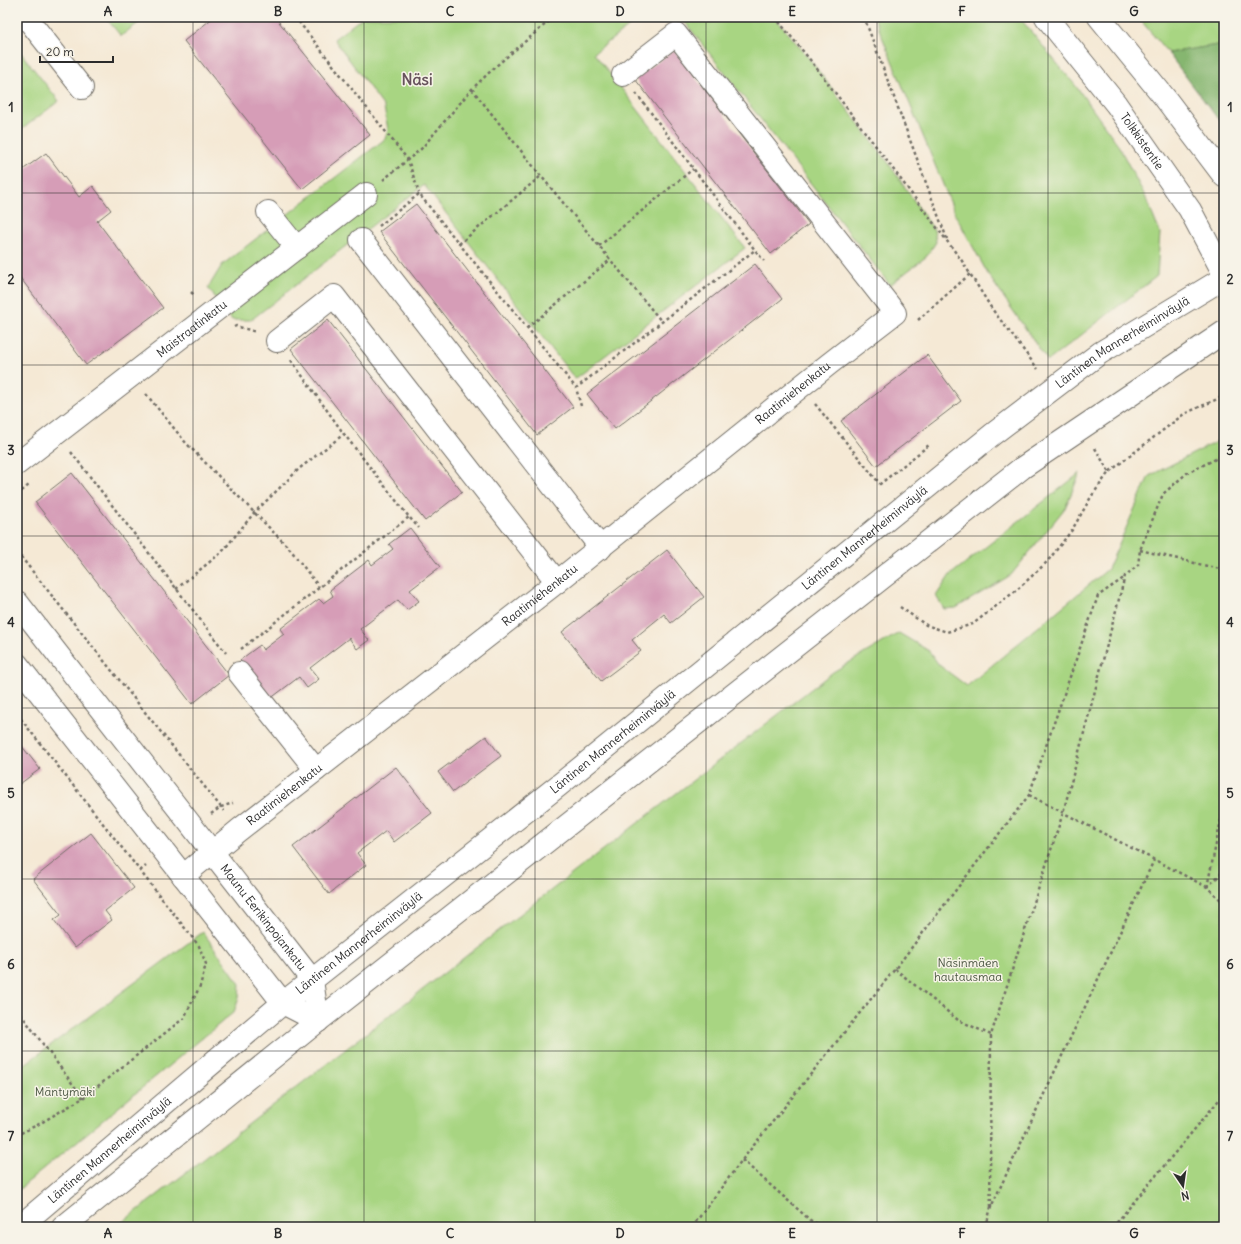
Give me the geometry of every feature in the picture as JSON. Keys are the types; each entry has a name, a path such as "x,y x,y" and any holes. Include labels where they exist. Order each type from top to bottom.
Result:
{"main road":[{"path":"26,17 82,88"},
{"name":"Tolkkistentie","path":"1046,17 1116,104 1190,210 1224,274"},
{"path":"1098,17 1165,98 1224,176"},
{"name":"Raatimiehenkatu","path":"183,876 212,851 558,582 829,364 895,314 676,34 623,75"},
{"name":"Maistraatinkatu","path":"17,464 366,194"},
{"path":"268,212 297,248"},
{"path":"361,240 601,548"},
{"name":"Läntinen Mannerheiminväylä","path":"19,1227 312,980 564,781 993,434 1100,353 1224,278"},
{"path":"277,341 334,296 558,582"},
{"path":"63,1227 318,1021 1022,468 1224,332"},
{"name":"Maunu Eerikinpojankatu","path":"17,602 312,980 318,1021"},
{"path":"17,664 284,1003 318,1021"},
{"path":"234,665 316,770"}],"path":[{"path":"295,17 408,160 419,194 576,388 581,406"},
{"path":"366,194 421,149 472,90 496,66 554,17"},
{"path":"775,17 811,61 962,261 992,309 1038,369"},
{"path":"864,17 949,244"},
{"path":"623,75 764,261"},
{"path":"472,90 662,322"},
{"path":"599,246 693,169"},
{"path":"459,244 542,176"},
{"path":"361,240 419,194"},
{"path":"576,388 755,250"},
{"path":"528,328 610,260"},
{"path":"230,329 236,326 254,331 277,341 344,434 409,517 420,528"},
{"path":"146,394 186,443 290,549 319,587"},
{"path":"900,608 926,625 948,632 973,624 1018,589 1047,562 1072,530 1090,497 1109,472 1184,414 1224,396"},
{"path":"814,402 880,484 929,445"},
{"path":"176,589 222,552 254,513 300,468 344,434"},
{"path":"1095,448 1109,472"},
{"path":"71,452 234,665 319,587 409,517"},
{"path":"692,1227 742,1160 895,969 1029,795 1098,596 1126,576 1138,565 1140,550 1163,494 1187,473 1224,455"},
{"path":"1140,550 1224,570"},
{"path":"17,552 239,830"},
{"path":"991,1207 990,1172 992,1035 1063,813 1126,576"},
{"path":"17,714 199,946 206,964 200,986 184,1018 83,1098 38,1124 17,1134"},
{"path":"1029,795 1207,887 1224,903"},
{"path":"1207,887 1224,806"},
{"path":"986,1227 991,1207 1154,860"},
{"path":"1207,887 1224,871"},
{"path":"895,969 958,1020 992,1035"},
{"path":"17,1009 83,1098"},
{"path":"1113,1227 1224,1094"},
{"path":"742,1160 810,1220 824,1227"},
{"path":"808,1227 810,1220"}],"green space":[{"path":"105,17 146,17 121,36"},
{"path":"363,17 641,17 594,53 745,248 575,379 424,185 251,320 232,320 208,288 222,265 385,139 388,130 384,107 334,39"},
{"path":"681,17 775,17 811,61 887,161 934,230 936,242 927,256 890,285"},
{"path":"874,17 1019,17 1075,85 1117,143 1145,196 1160,233 1157,276 1048,361 989,276 956,216"},
{"path":"1138,17 1224,17 1224,44 1168,53"},
{"path":"1224,44 1224,127 1168,53"},
{"path":"17,48 59,101 17,133"},
{"name":"Näsinmäen hautausmaa","path":"1224,438 1224,1227 116,1227 833,672 899,633 929,651 939,665 967,686 1108,569 1149,476"},
{"path":"1080,473 1065,508 1011,575 956,608 944,609 936,596 950,575"},
{"name":"Mäntymäki","path":"203,932 240,984 239,998 234,1012 17,1191 17,1070"}],"building":[{"path":"214,17 275,17 370,135 302,189 184,41"},
{"path":"674,50 809,224 771,254 635,79"},
{"path":"46,153 79,197 93,186 111,210 97,221 163,308 86,365 19,276 17,277 17,174"},
{"path":"416,204 573,407 537,435 379,232"},
{"path":"755,264 782,299 615,429 587,394"},
{"path":"328,320 462,492 425,521 291,349"},
{"path":"927,355 961,401 876,466 841,421"},
{"path":"72,473 229,675 192,704 35,502"},
{"path":"410,528 440,567 410,590 419,601 407,610 398,600 360,629 369,640 357,649 349,638 310,668 319,679 307,688 299,677 270,699 240,660 260,645 263,650 284,634 280,629 319,599 323,603 333,596 330,590 369,560 372,565 393,549 389,544"},
{"path":"667,550 704,597 671,623 664,614 632,640 641,651 601,681 562,632"},
{"path":"486,736 501,756 453,792 438,772"},
{"path":"17,740 40,769 17,786"},
{"path":"396,767 432,813 394,842 386,831 357,853 366,865 329,894 293,847"},
{"path":"91,833 134,888 105,911 112,920 75,948 54,920 61,915 33,879"}],"district":[{"name":"Näsi","path":"417,79"}]}
